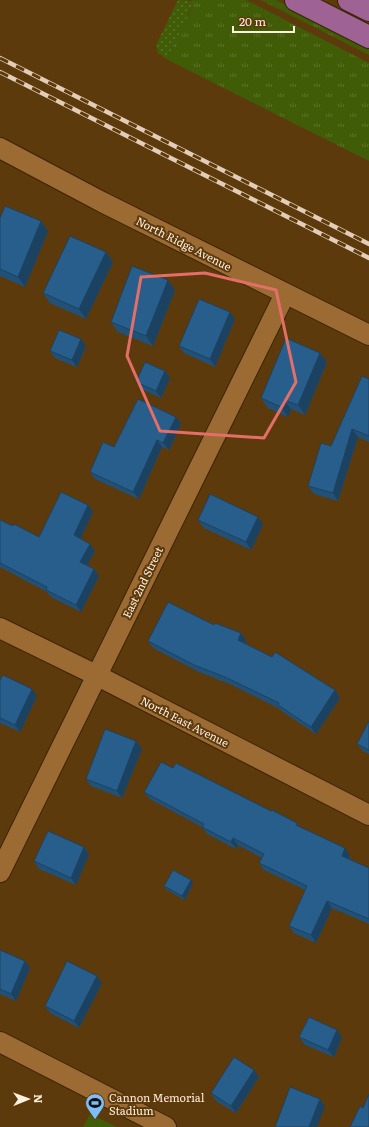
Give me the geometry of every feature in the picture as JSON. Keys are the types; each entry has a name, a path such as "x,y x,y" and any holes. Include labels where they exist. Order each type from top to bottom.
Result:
{"main road":[{"path":"296,0 369,37"},
{"path":"349,0 369,10"}],"street":[{"name":"North Ridge Avenue","path":"0,148 109,205 369,335"},
{"name":"East 2nd Street","path":"0,872 285,294"},
{"name":"North East Avenue","path":"0,628 96,675 369,815"},
{"path":"0,1042 166,1127"}],"highlighted area":[{"path":"205,273 276,290 296,382 264,438 160,431 127,356 141,277"}],"green space":[{"path":"178,0 194,1 168,60 158,53 156,45"},
{"path":"193,0 246,0 369,63 369,161 168,60 189,14 194,1"},
{"path":"261,0 276,0 369,47 369,55"},
{"name":"Cannon Memorial Stadium","path":"90,1114 117,1127 83,1127"}],"building":[{"path":"5,206 41,221 18,277 0,269 0,218"},
{"path":"70,236 106,252 79,309 43,293"},
{"path":"132,266 168,280 146,336 111,322"},
{"path":"199,299 230,312 210,359 179,346"},
{"path":"59,330 81,339 72,360 50,351"},
{"path":"286,338 320,353 298,405 284,400 281,407 261,398"},
{"path":"145,362 165,371 156,391 136,382"},
{"path":"362,376 369,379 369,436 352,429 333,493 308,486 321,443 331,446"},
{"path":"138,399 176,417 163,443 157,440 133,492 90,472 103,442 114,447"},
{"path":"61,492 88,505 74,535 90,544 80,562 94,569 76,605 46,590 47,587 0,563 0,520 13,526 14,524 39,537"},
{"path":"210,494 258,517 246,542 198,520"},
{"path":"168,602 214,625 215,623 241,633 238,640 272,657 275,652 335,690 311,727 278,705 279,703 225,677 194,665 148,641"},
{"path":"3,675 32,689 15,725 0,718 0,680"},
{"path":"369,721 369,750 357,744"},
{"path":"105,729 136,741 117,791 86,779"},
{"path":"161,762 173,768 176,763 271,811 272,810 297,823 296,825 345,848 342,856 369,868 369,919 327,901 311,935 289,926 307,886 259,863 264,854 233,838 231,842 202,827 204,824 144,792"},
{"path":"48,831 84,847 71,878 34,861"},
{"path":"173,870 191,880 182,896 164,886"},
{"path":"0,950 25,961 11,994 0,989"},
{"path":"67,961 97,976 74,1021 45,1006"},
{"path":"309,1017 337,1030 328,1050 299,1037"},
{"path":"234,1057 254,1070 231,1106 211,1093"},
{"path":"290,1087 320,1099 309,1127 275,1127"},
{"path":"369,1094 369,1127 350,1127 360,1106 363,1108"}],"railway":[{"path":"0,58 369,244"},
{"path":"0,72 369,258"}],"place":[{"name":"Cannon Memorial Stadium","path":"95,1120"}]}
